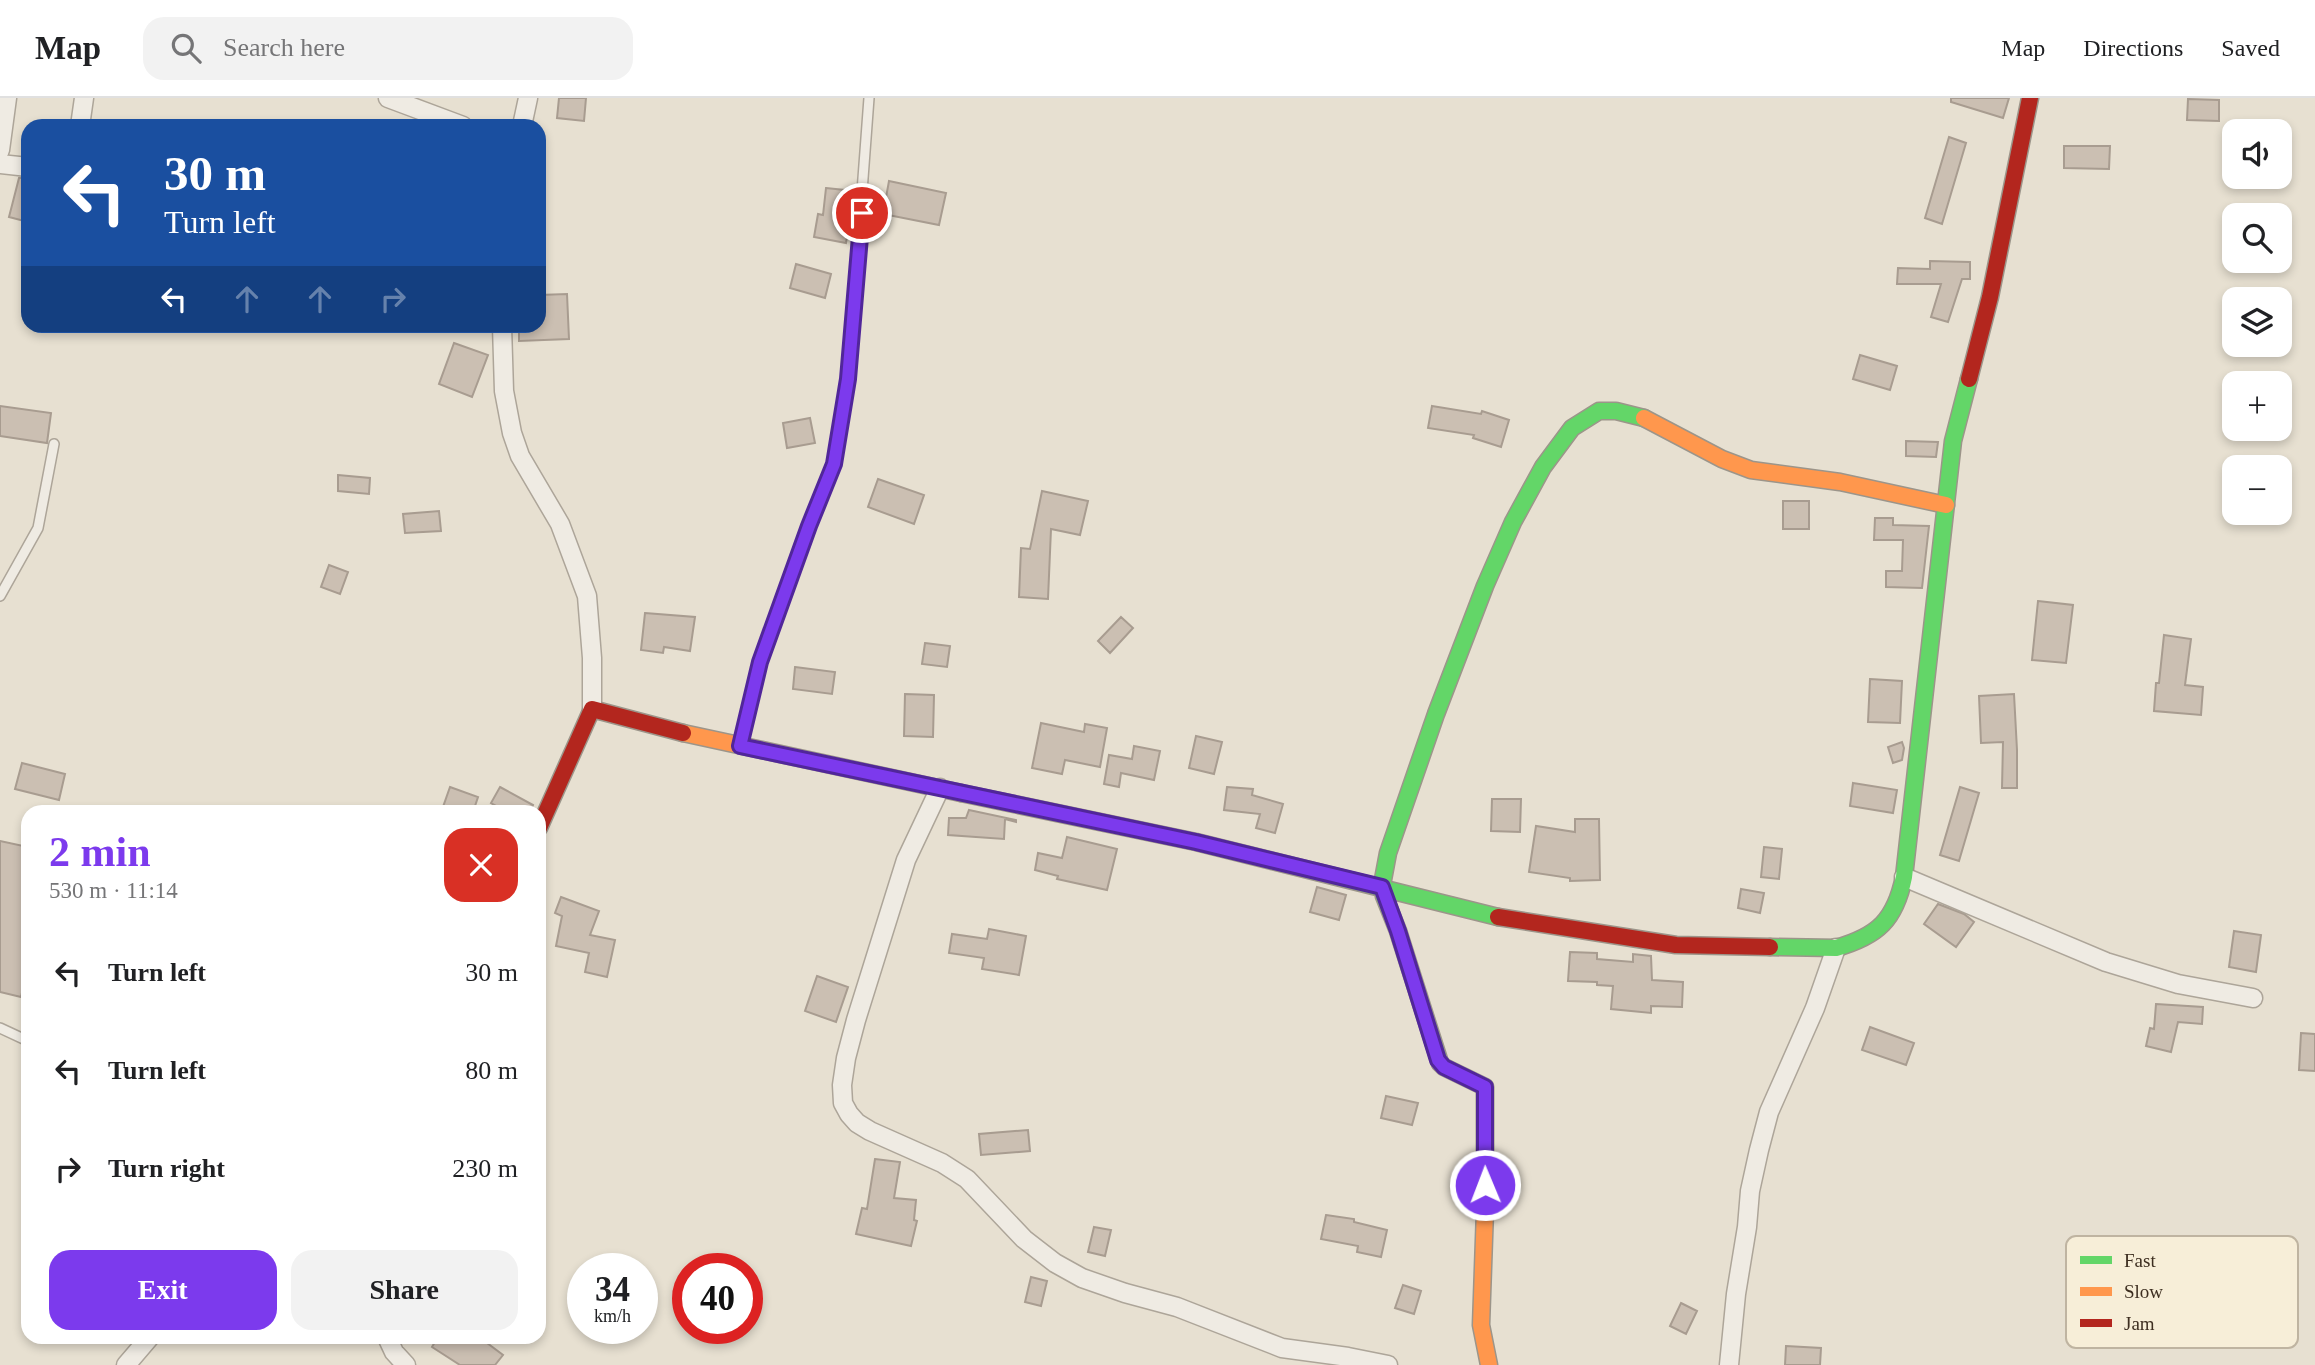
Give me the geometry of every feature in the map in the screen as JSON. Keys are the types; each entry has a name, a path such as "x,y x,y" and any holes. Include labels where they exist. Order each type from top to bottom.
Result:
{"street":[{"path":"0,150 7,98"},
{"path":"81,119 84,98"},
{"path":"388,98 444,119"},
{"path":"524,119 528,98"},
{"path":"592,709 704,739 1196,842 1513,921 1676,946 1836,948 1860,941 1882,926 1898,904 1904,877 1954,442 1990,297 2030,98"},
{"path":"0,164 21,166"},
{"path":"502,333 505,391 512,433 520,456 560,524 587,596 592,658 592,709 546,812"},
{"path":"1489,1365 1481,1325 1485,1087 1444,1067 1438,1060 1382,887 1390,847 1438,705 1476,607 1518,516 1548,460 1568,431 1582,419 1598,411 1640,416 1714,456 1770,475 1843,483 1945,505"},
{"path":"940,788 905,860 856,1020 842,1085 844,1103 849,1114 870,1131 942,1163 967,1179 1024,1239 1055,1263 1082,1278 1177,1307 1282,1349 1388,1365"},
{"path":"1904,877 2118,966 2178,984 2253,998"},
{"path":"1729,1365 1750,1191 1759,1150 1769,1112 1815,1008 1836,948"},
{"path":"127,1365 144,1344"},
{"path":"390,1344 406,1365"}],"lane":[{"path":"740,746 760,662 834,464 848,379 869,98"},
{"path":"0,596 38,528 54,444"},
{"path":"0,1028 21,1038"}],"building":[{"path":"559,98 586,98 584,121 557,118"},
{"path":"1951,98 2009,98 2003,118 1951,102"},
{"path":"2188,99 2219,100 2219,121 2187,120"},
{"path":"1949,137 1966,143 1942,224 1925,218"},
{"path":"2064,146 2110,146 2109,169 2064,168"},
{"path":"19,178 21,178 21,220 9,217"},
{"path":"889,181 946,193 939,225 883,214"},
{"path":"826,188 854,191 846,243 814,237 818,214 823,215"},
{"path":"1930,261 1970,262 1970,279 1962,279 1948,322 1931,317 1941,284 1897,284 1898,268 1930,269"},
{"path":"796,264 831,274 825,298 790,288"},
{"path":"567,294 569,339 519,341 519,333 546,333 546,295"},
{"path":"454,343 488,355 472,397 439,384"},
{"path":"1860,355 1897,366 1890,390 1853,379"},
{"path":"0,406 51,413 47,443 0,436"},
{"path":"1432,406 1481,414 1482,411 1509,420 1501,447 1473,438 1474,435 1428,428"},
{"path":"810,418 815,443 787,448 783,423"},
{"path":"1906,441 1938,442 1936,457 1906,456"},
{"path":"338,475 370,478 369,494 338,491"},
{"path":"878,479 924,495 914,524 868,507"},
{"path":"1042,491 1088,501 1080,535 1051,529 1048,599 1019,597 1021,548 1030,549"},
{"path":"1783,501 1809,501 1809,529 1783,529"},
{"path":"439,511 441,531 405,533 403,514"},
{"path":"1875,518 1893,518 1893,525 1929,526 1922,588 1886,587 1886,571 1902,571 1903,540 1874,540"},
{"path":"329,565 348,572 340,594 321,587"},
{"path":"2038,601 2073,605 2066,663 2032,660"},
{"path":"645,613 695,617 690,651 664,647 663,653 641,650"},
{"path":"1121,617 1133,628 1110,653 1098,641"},
{"path":"2164,635 2191,639 2185,685 2203,687 2201,715 2154,711"},
{"path":"925,643 950,646 947,667 922,664"},
{"path":"795,667 835,672 832,694 793,689"},
{"path":"1870,679 1902,681 1900,723 1868,722"},
{"path":"905,694 934,695 933,737 904,736"},
{"path":"2014,694 2017,788 2002,788 2003,742 1981,743 1979,696"},
{"path":"1041,723 1084,732 1085,724 1107,728 1100,767 1065,760 1062,774 1032,768"},
{"path":"1196,736 1222,742 1214,774 1189,768"},
{"path":"1902,742 1902,760 1893,763 1888,747"},
{"path":"1134,746 1160,751 1154,780 1121,773 1119,787 1104,784 1109,755 1132,759"},
{"path":"22,763 65,774 59,800 15,789"},
{"path":"1853,783 1897,790 1893,813 1850,806"},
{"path":"450,787 478,797 475,805 444,805"},
{"path":"500,787 533,805 495,805 491,803"},
{"path":"1227,787 1253,789 1252,795 1283,804 1275,833 1256,828 1260,814 1224,810"},
{"path":"1960,787 1979,793 1959,861 1940,855"},
{"path":"1492,799 1521,799 1520,832 1491,831"},
{"path":"969,810 1016,820 1016,822 1005,819 1004,839 948,835 949,818 966,818"},
{"path":"1575,819 1599,819 1600,880 1570,881 1570,878 1529,872 1536,826 1575,832"},
{"path":"1067,837 1117,849 1107,890 1057,879 1058,876 1035,870 1038,853 1062,858"},
{"path":"0,841 21,846 21,997 0,992"},
{"path":"1764,847 1782,849 1779,879 1761,877"},
{"path":"1317,887 1346,895 1339,920 1310,912"},
{"path":"1741,889 1764,893 1760,913 1738,908"},
{"path":"561,897 599,911 590,935 615,940 607,977 585,972 589,953 556,946 562,916 555,913"},
{"path":"1938,904 1964,914 1974,922 1956,947 1924,924"},
{"path":"989,929 1026,936 1019,975 982,969 984,958 949,953 952,934 987,939"},
{"path":"2234,931 2261,935 2256,972 2229,967"},
{"path":"1570,952 1597,953 1597,959 1633,962 1633,954 1651,956 1652,980 1683,982 1682,1007 1651,1006 1651,1013 1611,1009 1613,986 1597,985 1597,982 1568,981"},
{"path":"817,976 848,987 836,1022 805,1011"},
{"path":"2156,1004 2203,1007 2202,1024 2178,1022 2171,1052 2146,1046 2150,1028 2154,1029"},
{"path":"1870,1027 1914,1043 1906,1065 1862,1050"},
{"path":"2301,1033 2315,1034 2315,1071 2299,1070"},
{"path":"1386,1096 1418,1103 1412,1125 1381,1118"},
{"path":"1028,1130 1030,1151 981,1155 979,1134"},
{"path":"875,1159 900,1162 894,1198 916,1200 914,1220 917,1221 911,1246 856,1234 862,1208 867,1209"},
{"path":"1326,1215 1354,1219 1354,1222 1387,1230 1381,1257 1357,1252 1358,1246 1321,1239"},
{"path":"1094,1227 1111,1230 1105,1256 1088,1252"},
{"path":"1031,1277 1047,1281 1041,1306 1025,1302"},
{"path":"1403,1285 1421,1291 1414,1314 1395,1308"},
{"path":"1681,1303 1697,1311 1686,1334 1670,1326"},
{"path":"434,1344 488,1344 503,1355 495,1365 460,1365 432,1347"},
{"path":"1786,1346 1821,1348 1820,1365 1785,1365"}],"traffic: fast":[{"path":"1770,947 1836,948 1863,938 1874,932 1890,915 1900,892 1904,877 1953,441 1969,379"},
{"path":"1440,1063 1398,931 1384,896 1382,885 1388,853 1436,714 1485,586 1513,522 1543,467 1572,428 1599,411 1616,411 1644,418"},
{"path":"961,793 1196,842 1498,917"}],"traffic: slow":[{"path":"1644,418 1722,459 1751,470 1840,482 1946,505"},
{"path":"683,733 961,793"},
{"path":"1440,1063 1485,1087 1481,1325 1489,1365"}],"traffic: jam":[{"path":"1969,379 1990,297 2030,98"},
{"path":"546,812 592,709 683,733"},
{"path":"1498,917 1676,945 1770,947"}],"route":[{"path":"862,213 848,379 834,464 760,662 740,746 1196,842 1382,887 1438,1060 1444,1067 1485,1087 1485,1185"}]}
